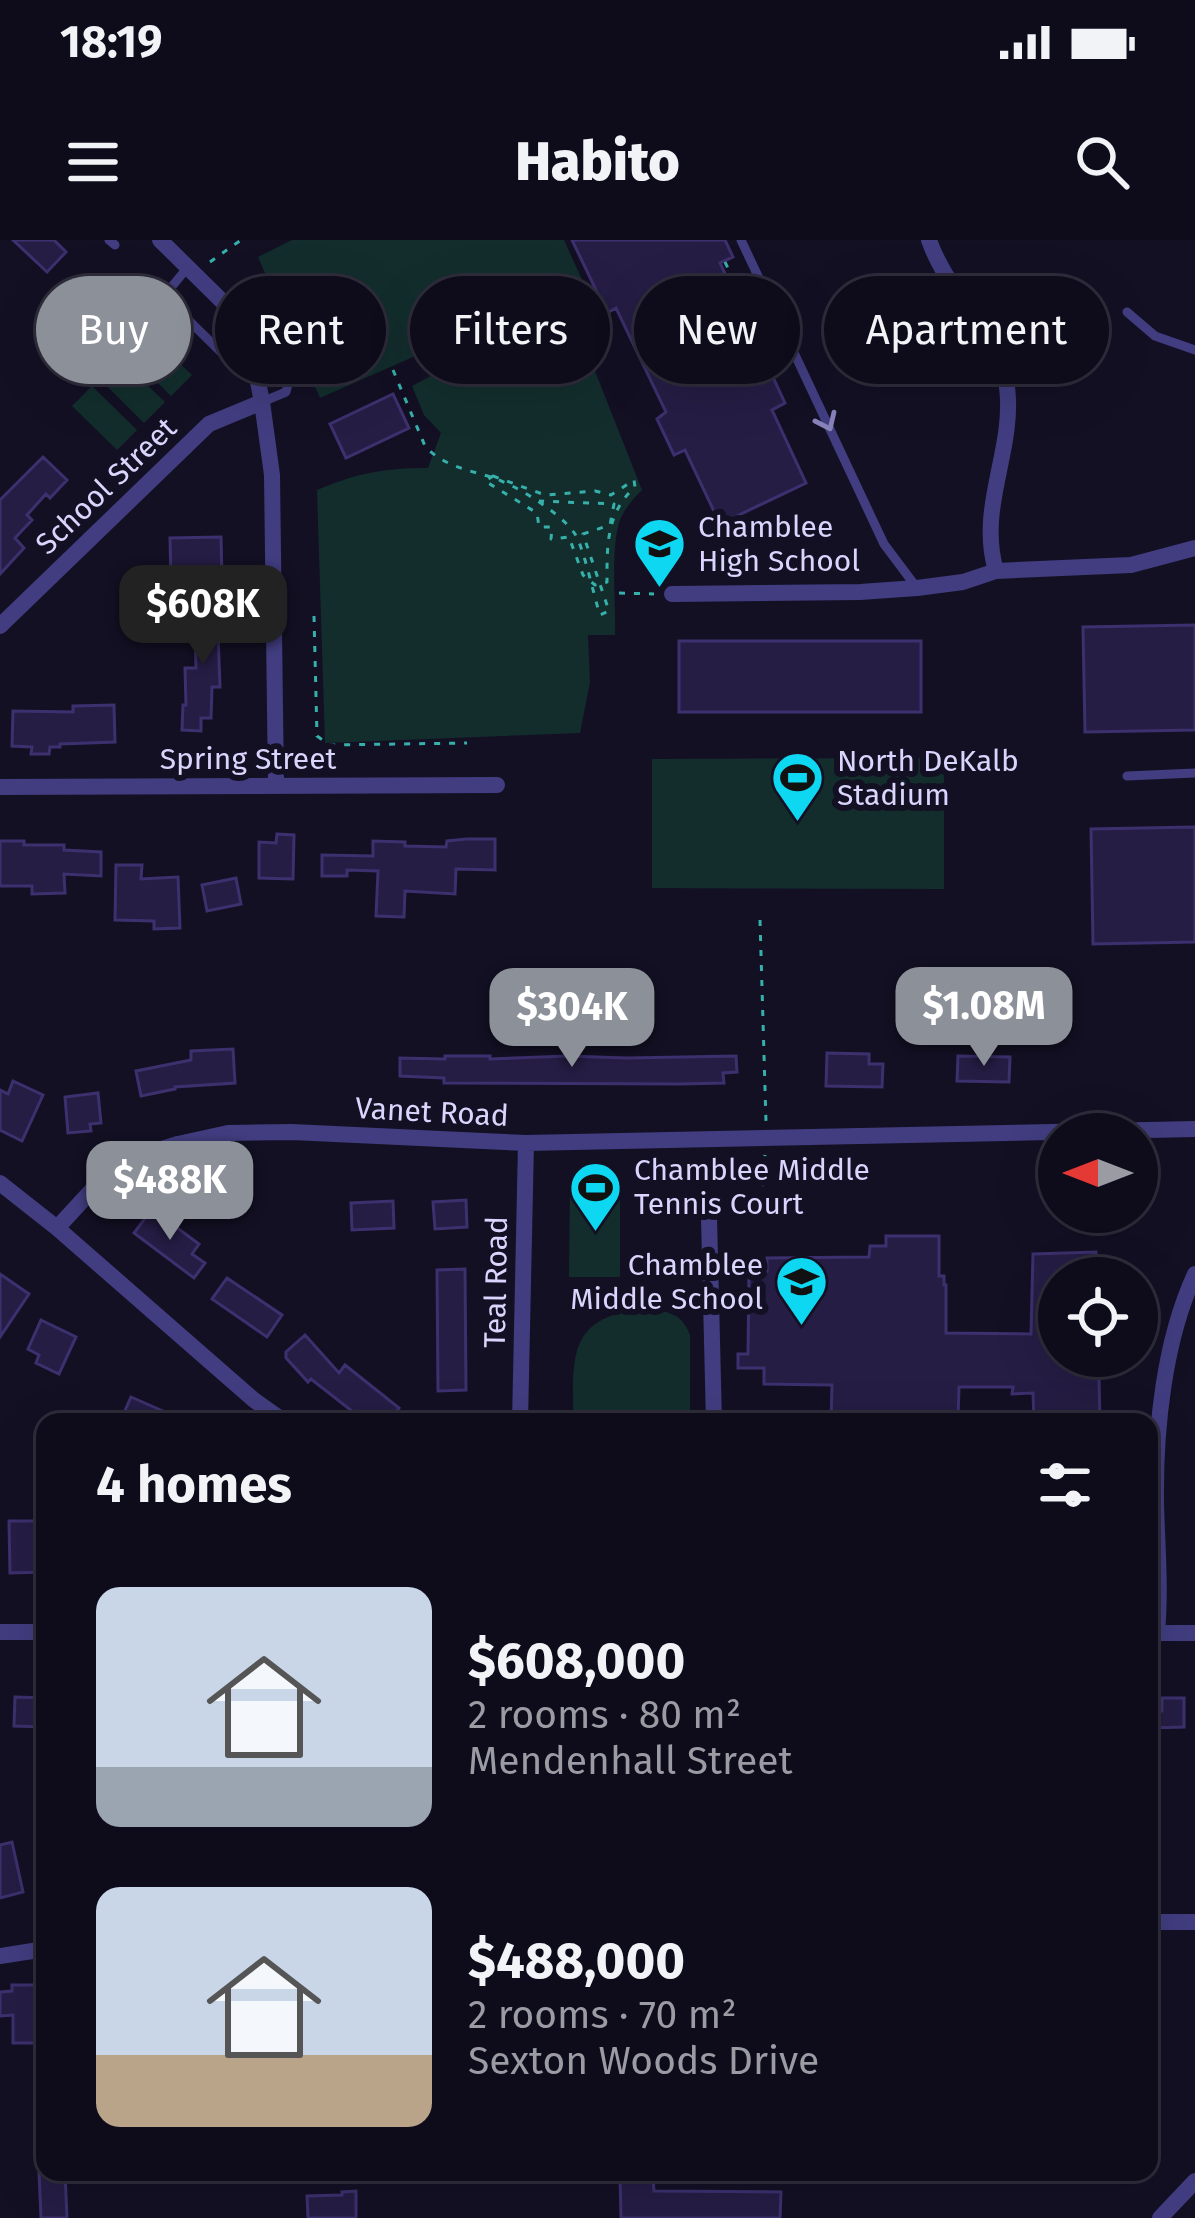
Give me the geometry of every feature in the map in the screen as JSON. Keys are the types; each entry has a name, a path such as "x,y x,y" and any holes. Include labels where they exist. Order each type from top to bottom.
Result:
{"street":[{"path":"160,240 215,294"},
{"path":"929,240 951,287 996,350 1006,382 1009,412 990,511 996,572"},
{"path":"258,384 272,475 276,786"},
{"name":"School Street","path":"0,626 209,424 262,402"},
{"path":"672,594 917,588 996,572 1131,565 1195,548"},
{"name":"Spring Street","path":"0,787 497,784"},
{"name":"Vanet Road","path":"57,1228 136,1157 228,1133 526,1143 1195,1129"},
{"name":"Teal Road","path":"520,1413 526,1143"},
{"path":"0,1183 272,1413"},
{"path":"709,1218 714,1413"},
{"path":"1158,1464 1163,1384 1195,1274"},
{"path":"1158,1572 1158,1614"},
{"path":"0,1632 36,1632"},
{"path":"1158,1632 1195,1633"},
{"path":"1158,1922 1195,1922"},
{"path":"0,1956 36,1950"},
{"path":"1160,2218 1195,2181"}],"lane":[{"path":"741,240 884,544 917,588"},
{"path":"188,268 164,296 215,346"},
{"path":"1127,311 1155,336 1195,350"},
{"path":"262,402 286,392 288,384"},
{"path":"1127,776 1195,773"}],"path":[{"path":"209,263 242,240"},
{"path":"725,262 732,276"},
{"path":"393,370 424,446 454,466 492,477 545,495 595,491 611,495 634,480 635,487 623,498 607,533 607,581 595,585 589,580 569,537 551,539 552,527 539,527 537,513 485,481 492,477"},
{"path":"492,477 539,501 575,535 600,615 609,611 583,534 610,525 614,504 539,501"},
{"path":"620,592 672,594"},
{"path":"314,616 317,736 330,745 467,743"},
{"path":"760,920 766,1129"},
{"path":"762,1186 765,1149"}],"green space":[{"path":"292,240 564,240 580,276 410,276 410,358 386,369 386,276 266,276 258,257"},
{"path":"105,384 146,384 165,402 144,423"},
{"path":"159,384 183,384 171,396"},
{"path":"314,384 352,384 320,398"},
{"path":"600,384 642,490 624,512 617,532 615,635 588,635 590,682 580,733 325,743 317,490 371,473 428,468 441,433 424,415 412,386"},
{"path":"92,386 137,430 117,450 72,406"},
{"name":"North DeKalb Stadium","path":"944,758 944,889 652,888 652,759"},
{"name":"Chamblee Middle Tennis Court","path":"570,1188 620,1188 620,1277 569,1277"},
{"path":"639,1309 663,1312 676,1316 686,1327 690,1335 690,1413 573,1413 579,1346 586,1333 615,1314"}],"building":[{"path":"13,240 54,240 66,252 47,272"},
{"path":"572,240 725,240 733,257 720,263 726,276 634,276 634,345 616,308 610,311 610,276 589,276"},
{"path":"653,384 776,384 785,403 772,410 806,483 720,524 685,450 674,455 657,419 666,412"},
{"path":"393,394 409,428 346,458 330,424"},
{"path":"43,457 67,480 27,515 32,520 15,538 24,548 0,574 0,500"},
{"path":"221,537 222,580 171,581 170,538"},
{"path":"190,611 226,611 225,633 218,633 220,687 212,687 211,718 201,718 201,731 182,730 185,668 196,668"},
{"path":"1195,625 1195,730 1085,732 1083,627"},
{"path":"679,641 921,641 921,712 679,712"},
{"path":"114,705 115,742 60,744 50,747 49,754 31,754 32,747 12,746 13,711 73,712 73,706"},
{"path":"1195,827 1195,942 1093,944 1091,829"},
{"path":"277,834 294,835 293,879 259,878 259,842 276,843"},
{"path":"495,839 495,870 456,869 455,894 405,891 404,917 376,916 378,871 347,870 347,876 322,876 322,855 373,856 373,841 446,847 447,841"},
{"path":"0,841 101,852 101,876 64,874 65,893 32,894 32,886 0,886"},
{"path":"116,865 142,865 141,879 178,877 180,928 154,929 154,921 115,920"},
{"path":"236,878 241,904 207,911 202,885"},
{"path":"233,1049 235,1083 175,1087 141,1096 136,1071 191,1060 191,1051"},
{"path":"827,1053 869,1054 869,1064 883,1064 882,1087 826,1086"},
{"path":"736,1056 737,1072 723,1073 724,1083 679,1084 444,1083 444,1078 400,1076 400,1058"},
{"path":"958,1056 1010,1057 1009,1082 957,1081"},
{"path":"13,1081 43,1095 22,1141 0,1130 0,1090 8,1094"},
{"path":"98,1093 101,1123 90,1124 91,1131 68,1133 65,1097"},
{"path":"466,1200 467,1227 435,1229 433,1202"},
{"path":"393,1201 394,1228 352,1230 351,1203"},
{"path":"152,1209 199,1244 192,1254 205,1263 194,1278 134,1233"},
{"name":"Chamblee Middle School","path":"886,1236 939,1236 946,1333 1031,1334 1033,1254 1096,1252 1096,1257 1038,1257 1038,1377 1099,1377 1100,1413 1034,1413 1033,1393 1012,1394 1013,1387 959,1387 958,1413 831,1413 832,1385 764,1384 764,1368 738,1368 738,1354 748,1354 749,1272 767,1271 767,1258 869,1257 870,1246 886,1246"},
{"path":"465,1269 466,1390 438,1391 437,1270"},
{"path":"0,1274 29,1294 0,1337"},
{"path":"227,1278 282,1315 267,1337 212,1299"},
{"path":"41,1320 76,1337 59,1374 36,1363 39,1355 28,1349"},
{"path":"305,1335 339,1373 345,1365 399,1408 395,1413 354,1413 311,1379 308,1382 286,1352"},
{"path":"131,1397 167,1413 124,1413"},
{"path":"9,1521 36,1521 36,1572 10,1573"},
{"path":"15,1697 36,1698 36,1727 14,1726"},
{"path":"1162,1698 1184,1698 1184,1727 1158,1728 1158,1711 1162,1711"},
{"path":"12,1842 23,1892 0,1898 0,1845"},
{"path":"12,1985 36,1985 36,2043 13,2043 13,2015 0,2016 0,1992 12,1991"},
{"path":"39,2181 65,2181 67,2218 41,2218"},
{"path":"620,2181 653,2181 654,2191 781,2192 780,2218 621,2218"},
{"path":"356,2191 356,2218 308,2218 307,2196"}],"place":[{"name":"Chamblee High School","path":"659,590"},
{"name":"North DeKalb Stadium","path":"798,824"},
{"name":"Chamblee Middle Tennis Court","path":"595,1233"},
{"name":"Chamblee Middle School","path":"802,1328"}]}
